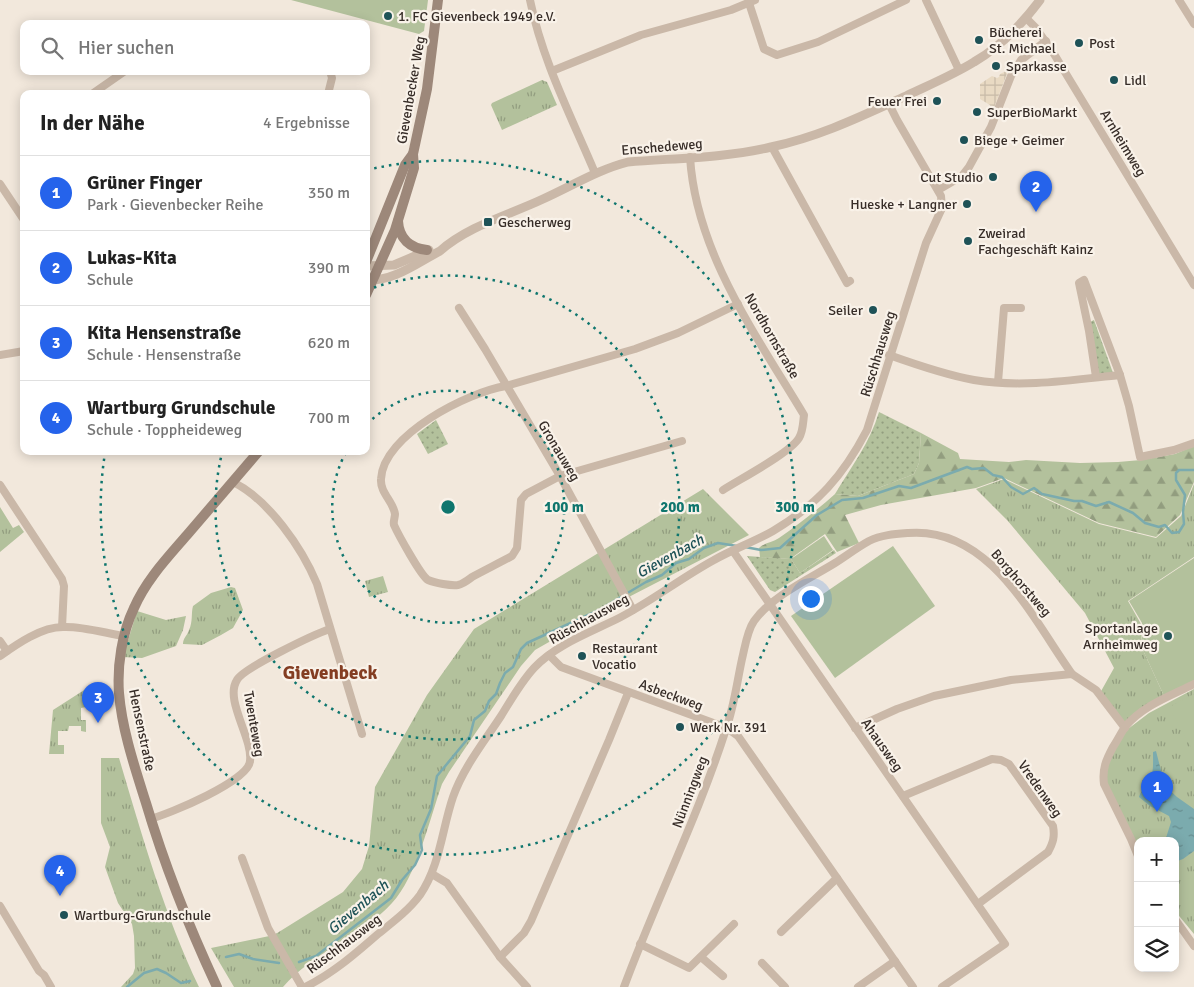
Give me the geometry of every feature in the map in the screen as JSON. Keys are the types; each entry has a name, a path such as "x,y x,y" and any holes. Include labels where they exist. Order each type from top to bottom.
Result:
{"main road":[{"name":"Gievenbecker Weg","path":"370,280 380,267 398,220 414,168 413,154 427,89 438,0"},
{"name":"Gievenbecker Weg","path":"370,254 405,165 413,154"},
{"path":"398,220 400,232 405,241 414,248 427,250"},
{"name":"Hensenstraße","path":"217,987 182,909 150,819 120,702 120,668 124,636 134,607 150,580 256,455"}],"street":[{"path":"530,0 552,71 595,173"},
{"path":"552,71 641,35 731,10 752,2 764,49 777,55 818,42 906,0"},
{"path":"926,0 959,70"},
{"name":"Enschedeweg","path":"370,265 380,267 394,265 427,250 446,244 488,222 555,194 595,173 628,162 737,154 816,135 853,121 975,62 1026,18 1040,0"},
{"path":"1179,0 1193,18"},
{"name":"Arnheimweg","path":"1026,18 1046,41 1194,285"},
{"path":"938,190 962,176 969,167 991,127 1011,76 1021,60 1046,41"},
{"path":"98,90 119,75"},
{"path":"329,90 331,75"},
{"name":"Rüschhausweg","path":"242,858 268,928 303,987 320,980 402,915 420,895 432,874 453,797 461,777 532,670 549,656 633,610 687,576 772,531 801,512 830,487 854,455 867,430 889,355 926,243 942,208 941,196 938,190 889,104"},
{"path":"772,147 848,283 850,281"},
{"name":"Nordhornstraße","path":"690,157 691,176 706,237 738,304 804,415 799,438 790,449 723,490"},
{"path":"0,184 20,214"},
{"name":"Enschedeweg","path":"370,280 392,277 440,251 446,244"},
{"path":"1096,377 1079,282 1084,280 1120,375 1140,457 1174,450 1194,443"},
{"path":"682,441 560,476 526,494 521,500 517,548 512,556 458,585 445,584 428,579 421,572 393,524 395,514 382,489 383,466 392,452 412,431 438,412 455,403 492,388 506,386 635,349 678,333 738,304"},
{"name":"Gronauweg","path":"459,308 560,476 633,610"},
{"path":"998,382 1004,308 1021,308"},
{"path":"0,355 20,352"},
{"path":"889,355 956,375 998,382 1042,382 1120,375"},
{"path":"233,482 240,485 270,512 299,547 317,584 362,734"},
{"path":"0,485 62,579 64,586 62,627"},
{"name":"Borghorstweg","path":"769,604 870,541 891,534 925,532 944,535 967,545 991,565 1032,613 1049,636 1072,674"},
{"name":"Ahausweg","path":"733,551 1005,944 942,987"},
{"name":"Nünningweg","path":"624,987 640,944 692,823 727,728 746,642 753,622 769,604"},
{"path":"0,656 34,636 55,627 124,636"},
{"name":"Twenteweg","path":"150,819 185,807 244,773 250,762 248,745 234,700 237,680 249,670 284,650 330,629"},
{"path":"0,641 7,651"},
{"name":"Asbeckweg","path":"549,656 561,667 727,728 738,736 912,987"},
{"path":"856,728 897,709 934,696 1011,680 1072,674 1096,690 1125,728"},
{"path":"1134,846 1104,784 1103,774 1108,756 1125,728 1138,714 1194,684"},
{"path":"500,958 524,933 531,920 628,692"},
{"name":"Vredenweg","path":"903,796 992,759 1001,760 1009,764 1053,826 1053,843 1048,852 978,904"},
{"path":"432,874 447,883 500,958 527,987"},
{"path":"781,932 837,878"},
{"path":"0,906 51,987"},
{"path":"640,944 689,968 734,924"},
{"path":"1179,925 1194,946"},
{"path":"701,957 723,976"},
{"path":"858,987 895,961"},
{"path":"762,963 785,987"}],"green space":[{"name":"1. FC Gievenbeck 1949 e.V.","path":"291,0 428,0 424,31 419,34"},
{"path":"542,80 547,82 557,105 502,130 491,105 492,103"},
{"path":"1094,320 1113,373 1099,374 1090,322"},
{"path":"879,412 921,433 919,463 914,474 858,496 835,494 871,434"},
{"path":"436,420 448,444 428,454 417,434"},
{"path":"921,433 958,453 960,459 1009,462 1026,460 1080,463 1118,462 1175,454 1194,446 1194,482 1180,515 1156,537 1099,523 1004,478 976,488 881,505 845,515 859,543 837,552 825,534 790,559 760,557 759,548 786,533 835,494 858,496 914,474 919,463"},
{"path":"1004,479 1099,524 1156,538 1181,516 1194,484 1194,557 1128,601 1141,624 1142,648 1165,698 1121,727 1100,693 1114,668 1085,613 1007,520 976,489"},
{"path":"703,489 749,535 621,601 535,650 521,666 442,784 415,863 401,892 392,903 366,926 308,964 283,987 234,987 211,948 274,935 343,892 362,869 369,846 375,787 427,695 474,629"},
{"path":"0,507 13,528 19,525 24,532 0,552"},
{"path":"824,536 833,550 800,573 791,559"},
{"path":"893,546 935,606 835,678 791,616"},
{"path":"834,550 836,553 775,592 770,590 747,556 791,559 800,573"},
{"name":"Sportanlage Arnheimweg","path":"1194,558 1194,681 1165,698 1142,648 1142,623 1129,601"},
{"path":"383,576 388,592 369,597 365,581"},
{"path":"231,587 235,588 243,610 233,628 202,645 183,644 190,627 193,606 211,593"},
{"path":"137,611 166,620 186,616 183,630 176,646 142,658 123,657"},
{"path":"92,685 105,688 107,705 101,705 101,696 87,696 86,707 81,708 81,720 86,720 86,732 81,731 81,726 69,726 68,731 58,731 58,745 64,745 64,754 49,754 53,710"},
{"path":"1194,689 1194,934 1179,916 1179,837 1134,837 1134,842 1107,784 1105,768 1124,732 1149,713"},
{"path":"1194,694 1194,753 1169,707"},
{"path":"101,758 119,758 164,903 199,987 121,987 133,974 135,968 134,936 132,924 118,903 105,867 110,847 101,823"},
{"path":"1194,875 1194,899 1187,898 1184,892 1179,895 1179,884"}],"shaded area":[{"path":"1006,60 1012,64 992,113 990,112 990,105 980,99 980,84 992,76 999,77 1000,74 1006,71"}],"water":[{"path":"1156,751 1165,786 1194,809 1194,851 1179,860 1179,837 1166,837 1171,822 1169,816 1150,806 1139,797 1152,776 1153,752"}],"waterway":[{"name":"Gievenbach","path":"745,547 761,550 780,548 817,515 842,500 863,498 899,486 911,488 967,467 972,469 984,468 993,475 1002,477 1011,487 1023,494 1034,488 1042,494 1082,501 1096,506 1109,502 1133,513 1145,523 1159,527 1165,525 1172,533 1179,532 1184,524 1185,495 1176,480 1176,473 1179,470 1194,470"},
{"name":"Gievenbach","path":"299,962 316,956 391,898 402,880 415,865 422,850 420,835 431,809 437,776 470,736 474,720 485,711 489,701 496,694 505,673 513,667 521,649 527,643 599,610 646,582 662,575 676,563 689,559 704,548 718,543 737,546"},
{"name":"Gievenbach","path":"226,957 239,954 253,959 279,963"},
{"name":"Gievenbach","path":"127,987 144,973 157,969 181,983 190,981"}],"place":[{"name":"1. FC Gievenbeck 1949 e.V.","path":"388,16"},
{"name":"Bücherei St. Michael","path":"979,40"},
{"name":"Post","path":"1079,43"},
{"name":"Sparkasse","path":"996,66"},
{"name":"Lidl","path":"1114,80"},
{"name":"Feuer Frei","path":"937,101"},
{"name":"SuperBioMarkt","path":"977,112"},
{"name":"Biege + Geimer","path":"964,140"},
{"name":"Cut Studio","path":"993,177"},
{"name":"Hueske + Langner","path":"967,204"},
{"name":"Lukas-Kita","path":"1036,212"},
{"name":"Gescherweg","path":"488,222"},
{"name":"Zweirad Fachgeschäft Kainz","path":"968,241"},
{"name":"Seiler","path":"873,310"},
{"name":"Sportanlage Arnheimweg","path":"1168,636"},
{"name":"Restaurant Vocatio","path":"582,656"},
{"name":"Kita Hensenstraße","path":"98,723"},
{"name":"Werk Nr. 391","path":"680,727"},
{"name":"Grüner Finger","path":"1157,812"},
{"name":"Wartburg Grundschule","path":"60,896"},
{"name":"Wartburg-Grundschule","path":"64,915"}],"district":[{"name":"Gievenbeck","path":"330,673"}]}
